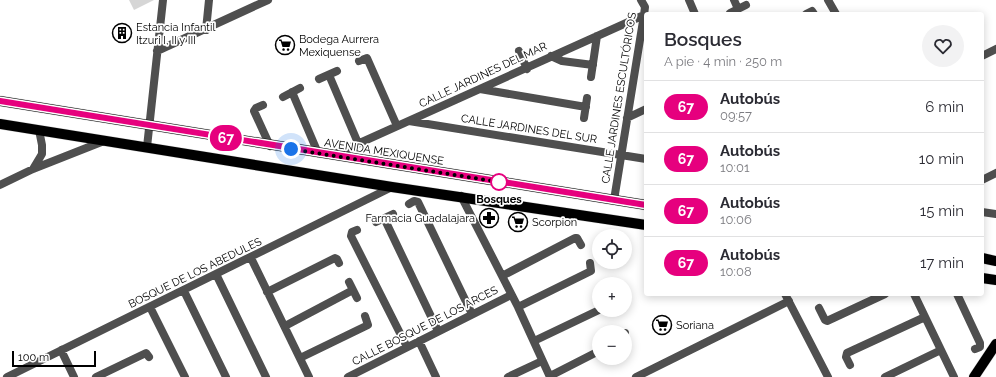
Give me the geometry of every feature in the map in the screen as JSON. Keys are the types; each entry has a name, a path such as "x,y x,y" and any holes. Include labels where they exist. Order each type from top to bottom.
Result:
{"main road":[{"name":"AVENIDA MEXIQUENSE","path":"0,101 332,156 644,205"},
{"path":"0,124 392,187 461,196 644,225"},
{"path":"984,258 996,260"},
{"path":"984,278 996,280"},
{"path":"974,377 996,344"}],"street":[{"path":"146,147 163,0"},
{"path":"206,30 209,0"},
{"path":"157,51 206,30 251,4 268,0"},
{"path":"689,0 695,12"},
{"path":"734,0 738,9"},
{"path":"828,0 835,12"},
{"path":"732,12 746,5"},
{"name":"CALLE JARDINES DEL MAR","path":"332,156 598,36 644,9"},
{"name":"CALLE JARDINES ESCULTÓRICOS","path":"614,200 644,9"},
{"path":"591,76 598,36"},
{"path":"984,55 996,49"},
{"path":"519,50 527,69"},
{"path":"552,56 562,61 593,65"},
{"path":"359,61 367,58 397,126"},
{"path":"320,79 337,70"},
{"path":"329,74 358,143"},
{"path":"283,97 300,88"},
{"path":"480,89 586,107"},
{"path":"292,92 318,153"},
{"path":"584,118 587,98"},
{"path":"263,105 256,108 254,111 270,146"},
{"path":"627,118 644,110"},
{"name":"CALLE JARDINES DEL SUR","path":"409,121 644,159"},
{"path":"33,169 42,154 39,130"},
{"path":"0,185 33,169 105,140"},
{"path":"984,179 996,173"},
{"name":"BOSQUE DE LOS ABEDULES","path":"7,377 251,258 392,187"},
{"path":"461,196 518,307 550,376 592,355"},
{"path":"409,204 414,201 418,202 472,314"},
{"path":"984,212 996,214"},
{"path":"376,222 393,214"},
{"path":"384,218 438,331"},
{"path":"357,230 352,232 351,236 407,347"},
{"path":"502,276 575,238 577,238 581,245"},
{"path":"251,258 309,377"},
{"path":"267,292 335,258 339,263"},
{"path":"518,307 591,271 590,263"},
{"path":"216,274 266,377"},
{"path":"350,282 357,298"},
{"path":"285,326 353,290"},
{"path":"184,291 226,377"},
{"name":"CALLE BOSQUE DE LOS ARCES","path":"348,377 511,295"},
{"path":"819,308 827,321 881,296"},
{"path":"915,296 954,377"},
{"path":"958,296 980,343 980,347 974,349"},
{"path":"636,377 787,298 828,377"},
{"path":"150,307 185,377"},
{"path":"534,341 592,313"},
{"path":"300,358 368,325 369,323 365,316"},
{"path":"850,365 846,357 847,353 925,317"},
{"path":"419,341 436,377"},
{"path":"61,350 74,377"},
{"path":"885,377 941,350"},
{"path":"96,377 146,353 149,357"},
{"path":"508,377 542,360"}],"shaded area":[{"path":"129,0 154,0 134,10"}],"bus line":[{"name":"67","path":"0,101 270,146 644,205"}],"place":[{"name":"Estancia Infantil Itzuri I, II y III","path":"122,33"},
{"name":"Bodega Aurrera Mexiquense","path":"285,45"},
{"name":"Bosques","path":"499,182"},
{"name":"Farmacia Guadalajara","path":"489,218"},
{"name":"Scorpion","path":"518,222"},
{"name":"Soriana","path":"662,325"}],"route":[{"path":"291,149 499,182"}]}
